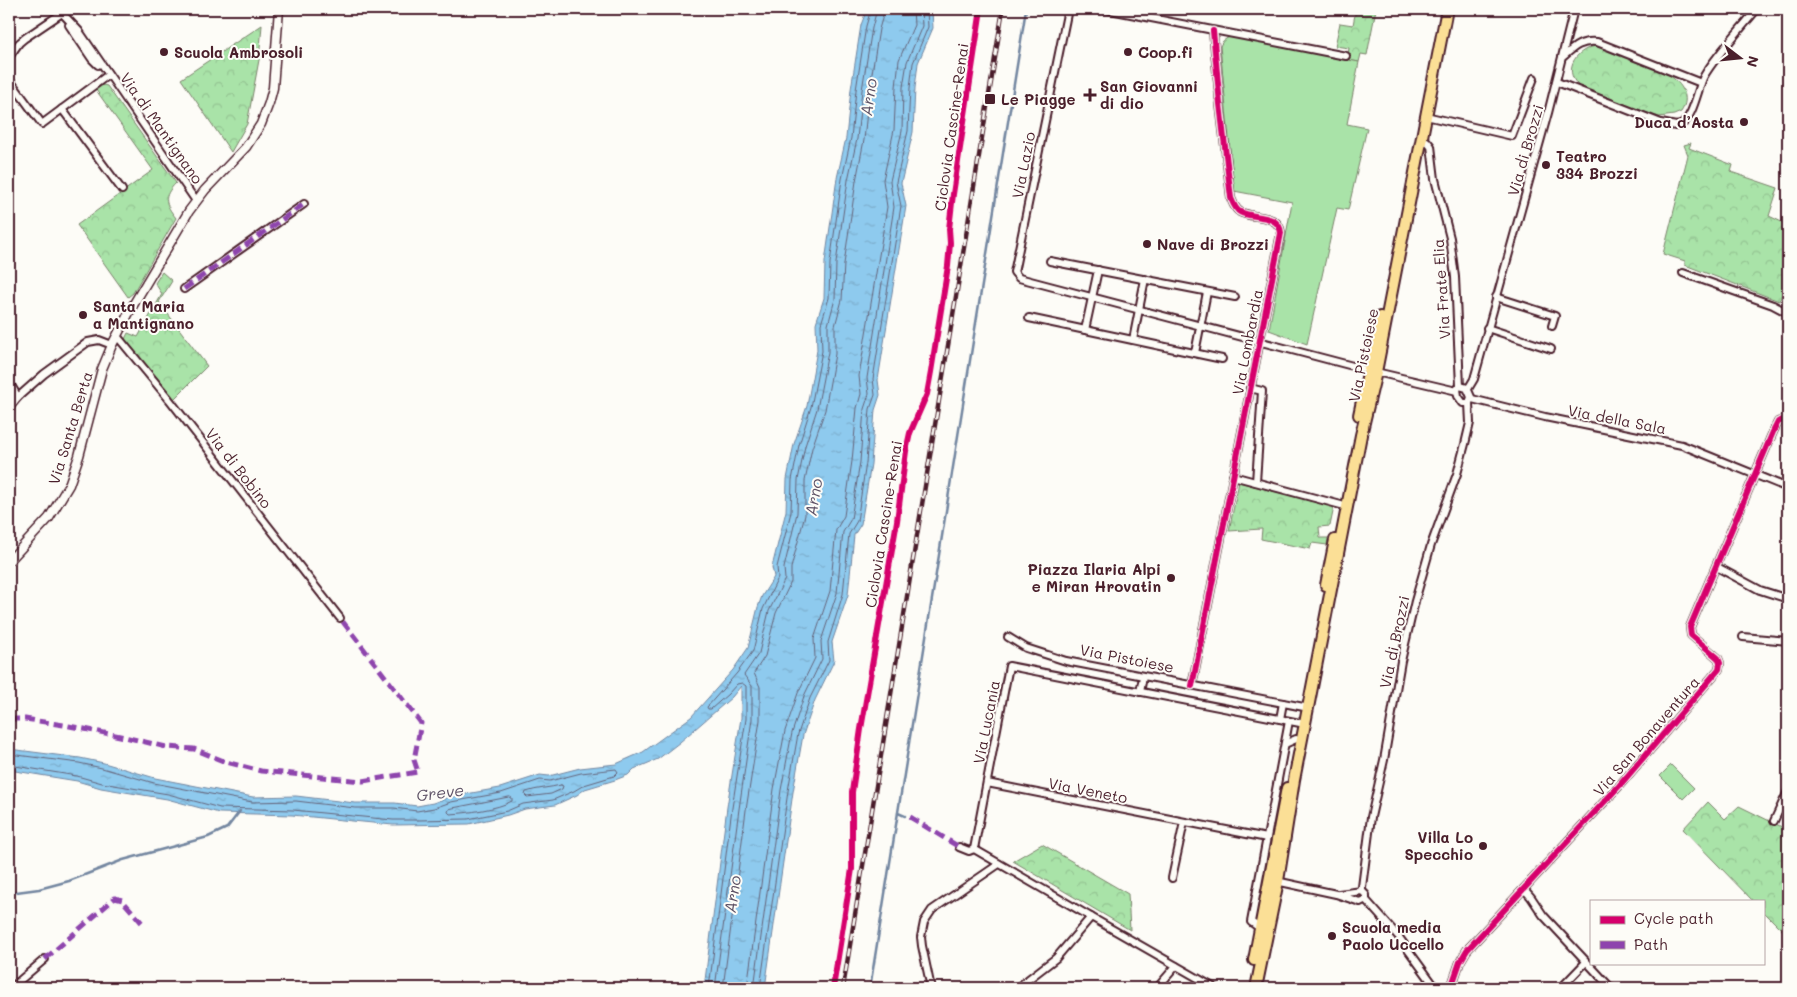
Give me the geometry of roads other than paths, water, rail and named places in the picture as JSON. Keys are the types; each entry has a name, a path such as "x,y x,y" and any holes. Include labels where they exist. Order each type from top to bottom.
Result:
{"main road":[{"name":"Via Pistoiese","path":"1256,988 1296,739 1294,722 1306,708 1361,435 1440,9"},
{"name":"Via Pistoiese","path":"1249,988 1260,929 1274,881 1294,780 1342,505 1426,116 1447,9"}],"street":[{"path":"196,201 246,147 264,117 271,97 275,76 280,9"},
{"name":"Via Lazio","path":"1068,9 1014,272 1020,278 1092,297"},
{"path":"1105,9 1346,56"},
{"name":"Via di Brozzi","path":"1436,988 1398,936 1366,900 1366,894 1359,895 1371,817 1384,760 1401,661 1415,600 1431,545 1466,444 1470,420 1468,389 1474,379 1557,82 1574,9"},
{"path":"1557,82 1661,123 1676,126 1683,124 1709,69 1756,9"},
{"name":"Via di Mantignano","path":"9,57 19,43 61,10 75,35 92,59 108,75 196,201 140,293 112,345"},
{"name":"Via Lombardia","path":"1192,686 1281,230 1275,221 1240,212 1231,198 1213,31"},
{"path":"1564,56 1582,43 1588,41 1597,42 1701,83"},
{"name":"Via di Mantignano","path":"9,78 42,124 108,75"},
{"path":"1426,116 1512,136 1534,78"},
{"path":"62,110 122,190"},
{"name":"Via Frate Elia","path":"1421,139 1427,140 1431,146 1435,179 1449,232 1455,277 1459,388"},
{"path":"184,289 304,204"},
{"path":"1050,260 1234,297"},
{"path":"1085,330 1098,270"},
{"path":"1683,273 1773,305 1788,313"},
{"path":"1133,340 1145,279"},
{"path":"1195,353 1207,292"},
{"path":"1092,297 1372,371 1459,388 1465,386 1468,389"},
{"path":"1496,297 1555,316 1552,326"},
{"path":"1029,318 1222,359"},
{"path":"1487,328 1551,349"},
{"name":"Via di Bobino","path":"117,336 340,618"},
{"path":"9,408 18,397 48,371 88,342 99,340 112,345"},
{"name":"Via Santa Berta","path":"9,561 49,518 69,485 79,456 99,381 112,345"},
{"path":"9,382 18,397"},
{"name":"Via Lombardia","path":"1250,388 1262,391 1256,482"},
{"path":"1459,388 1462,401 1470,401"},
{"name":"Via della Sala","path":"1470,401 1682,445 1788,488"},
{"path":"1754,474 1776,426 1781,420 1788,418"},
{"name":"Via San Bonaventura","path":"1450,988 1467,950 1632,772 1719,670 1720,663 1718,658 1690,633 1690,627 1717,567 1754,474"},
{"path":"1233,476 1342,505"},
{"path":"1717,567 1760,590 1788,599"},
{"path":"1743,636 1788,641"},
{"name":"Via Pistoiese","path":"1008,637 1026,648 1046,656 1306,708"},
{"name":"Via Lucania","path":"974,849 1010,666 1140,692"},
{"path":"1143,676 1140,692 1294,722"},
{"path":"1280,719 1283,704"},
{"name":"Via Pistoiese","path":"1260,929 1250,922 1285,744 1294,722"},
{"path":"1285,744 1296,739"},
{"name":"Via Veneto","path":"987,783 1267,838"},
{"path":"1774,821 1788,792"},
{"path":"1172,878 1184,822"},
{"path":"959,847 969,852 974,849 1215,988"},
{"path":"931,988 921,937 924,922 932,910 999,864"},
{"path":"1274,881 1336,894 1359,895"},
{"path":"1524,889 1542,914 1611,988"},
{"path":"1017,988 1056,958 1091,917"},
{"path":"11,988 46,959"},
{"path":"1561,988 1586,962"},
{"path":"1157,988 1176,966"}],"water":[{"name":"Arno","path":"867,9 932,9 933,28 918,63 913,132 901,183 906,206 878,380 880,395 875,410 871,464 861,524 854,535 848,595 832,642 834,661 815,700 803,735 765,988 704,988 727,807 741,718 741,686 732,697 680,742 658,759 634,769 628,775 585,789 577,795 555,805 525,809 469,824 393,825 292,815 219,813 167,799 9,770 9,749 80,758 155,778 253,797 296,796 355,803 395,803 417,806 449,797 500,788 540,775 549,776 580,768 616,764 643,752 691,717 733,670 748,648 762,596 774,577 772,567 786,511 787,479 794,444 807,406 817,350 816,323 824,298 825,262 837,178 846,138 861,25"}],"waterway":[{"path":"870,988 1026,9"},
{"path":"9,893 39,889 69,881 123,860 208,837 227,828 240,811"},
{"path":"898,813 905,816"}],"railway":[{"path":"843,988 1003,9"}],"place":[{"name":"Scuola Ambrosoli","path":"164,52"},
{"name":"Coop.fi","path":"1128,52"},
{"name":"San Giovanni di dio","path":"1090,95"},
{"name":"Le Piagge","path":"990,99"},
{"name":"Duca d’Aosta","path":"1744,122"},
{"name":"Teatro 334 Brozzi","path":"1546,165"},
{"name":"Nave di Brozzi","path":"1147,244"},
{"name":"Santa Maria a Mantignano","path":"83,315"},
{"name":"Piazza Ilaria Alpi e Miran Hrovatin","path":"1171,578"},
{"name":"Villa Lo Specchio","path":"1483,846"},
{"name":"Scuola media Paolo Uccello","path":"1332,936"}],"water label":[{"name":"Greve","path":"440,792"}]}
